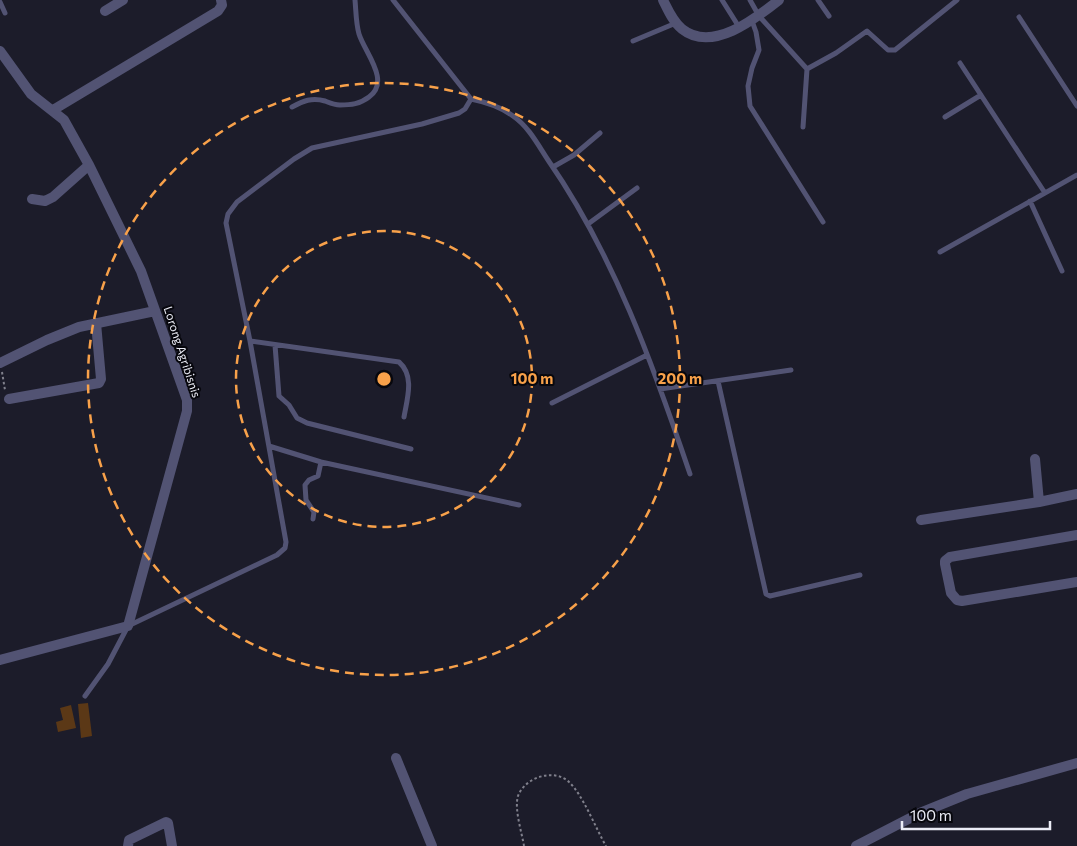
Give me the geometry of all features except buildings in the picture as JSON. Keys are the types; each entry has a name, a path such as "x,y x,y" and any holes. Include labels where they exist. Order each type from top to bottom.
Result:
{"street":[{"path":"105,11 123,0"},
{"path":"53,110 218,11 222,5 221,0"},
{"path":"663,0 677,23 690,34 709,38 739,28 779,0"},
{"name":"Lorong Agribisnis","path":"0,51 31,94 64,120 89,165 141,271 187,400 187,411 128,626"},
{"path":"32,199 40,201 49,199 89,165"},
{"path":"0,362 79,327 155,311"},
{"path":"8,399 99,383 101,379 96,323"},
{"path":"1035,459 1039,502"},
{"path":"921,520 1039,502 1077,494"},
{"path":"1077,535 950,557 945,561 951,593 957,600 962,601 1077,582"},
{"path":"0,660 128,626"},
{"path":"396,758 432,846"},
{"path":"856,846 920,813 967,794 1077,763"},
{"path":"128,846 129,840 166,822 168,823 172,846"}],"lane":[{"path":"292,107 305,100 313,99 337,105 355,104 366,99 374,92 378,80 359,33 355,0"},
{"path":"393,0 471,99 490,104 513,115 531,133 553,167 588,224 613,272 660,389 690,474"},
{"path":"722,0 739,28"},
{"path":"750,0 755,18 759,50 748,86 750,106 823,222"},
{"path":"818,0 829,16"},
{"path":"807,69 867,31 883,47 888,50 895,50 958,0"},
{"path":"0,2 5,13"},
{"path":"755,18 807,69 803,127"},
{"path":"1019,18 1077,106"},
{"path":"633,41 677,23"},
{"path":"960,63 1045,193"},
{"path":"944,117 981,95"},
{"path":"85,696 108,664 128,626 277,555 285,548 286,542 281,505 226,223 228,214 237,202 294,159 312,148 422,124 458,114 465,109 471,99"},
{"path":"553,167 574,155 600,133"},
{"path":"940,252 1077,175"},
{"path":"588,224 637,188"},
{"path":"1030,201 1062,271"},
{"path":"250,341 399,362 404,368 410,383 404,417"},
{"path":"275,345 279,396 289,405 297,418 307,423 411,449"},
{"path":"552,403 647,355"},
{"path":"660,389 791,370"},
{"path":"718,381 766,594 770,596 860,575"},
{"path":"269,446 321,462 519,505"},
{"path":"313,519 314,512 306,500 305,485 308,480 318,476 321,462"}],"path":[{"path":"0,362 6,397 8,399"},
{"path":"524,846 518,815 518,798 524,787 533,780 550,775 562,776 571,783 606,846"}]}
